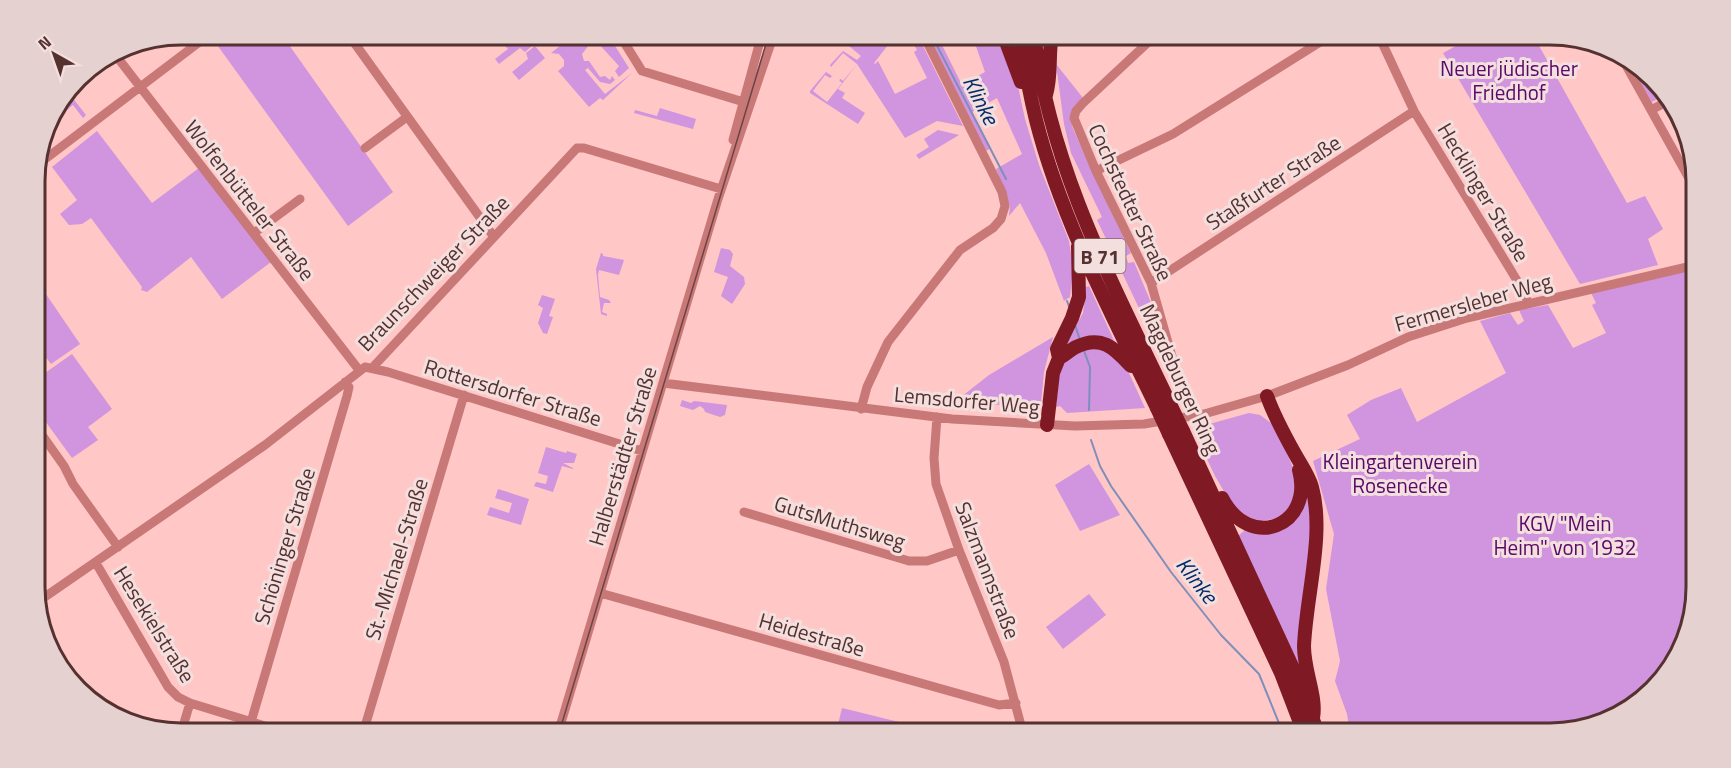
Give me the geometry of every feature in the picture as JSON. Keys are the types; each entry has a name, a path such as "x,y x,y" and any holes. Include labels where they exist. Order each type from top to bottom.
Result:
{"highway":[{"path":"1007,45 1036,121"},
{"name":"Magdeburger Ring","path":"1022,45 1036,121 1051,169 1078,238 1141,374 1164,407"},
{"name":"Magdeburger Ring","path":"1036,45 1044,99 1061,158 1080,211 1285,682 1300,723"},
{"path":"1044,99 1050,84 1051,45"},
{"path":"1063,356 1057,349 1075,311 1080,290 1078,238"},
{"path":"1047,425 1053,373 1063,356 1082,345 1100,344 1116,350 1141,374"},
{"path":"1267,396 1295,454 1309,477 1314,495 1316,515 1304,646 1306,672 1316,706 1313,718"},
{"name":"Magdeburger Ring","path":"1176,433 1206,483 1297,677 1315,723"},
{"path":"1206,483 1221,497 1239,521 1254,527 1273,526 1291,515 1301,497 1302,481 1295,454"}],"street":[{"path":"47,157 195,45"},
{"path":"356,45 494,237"},
{"path":"626,45 642,71 747,102"},
{"name":"Halberstädter Straße","path":"561,723 747,102 760,45"},
{"name":"Halberstädter Straße","path":"747,102 770,45"},
{"path":"861,409 863,395 888,342 960,250 995,226 1004,210 1002,192 928,45"},
{"name":"Cochstedter Straße","path":"1145,45 1076,111 1074,118 1096,171 1151,283 1179,381"},
{"path":"1096,171 1173,134 1315,45"},
{"name":"Hecklinger Straße","path":"1383,45 1414,111 1524,292 1528,303"},
{"name":"Wolfenbütteler Straße","path":"119,60 359,370"},
{"path":"1629,70 1685,172"},
{"path":"1651,110 1662,104"},
{"name":"Staßfurter Straße","path":"1151,283 1414,111"},
{"path":"365,148 407,117"},
{"name":"Braunschweiger Straße","path":"46,597 266,445 359,370 373,367 578,147 721,189"},
{"path":"254,233 300,199"},
{"name":"Fermersleber Weg","path":"1267,396 1348,365 1408,337 1467,318 1686,267"},
{"name":"Rottersdorfer Straße","path":"373,367 642,451"},
{"name":"Schöninger Straße","path":"250,722 347,396 349,387 345,382"},
{"name":"Lemsdorfer Weg","path":"663,383 937,417 1075,426 1167,421 1224,409 1267,396"},
{"name":"St.-Michael-Straße","path":"366,723 464,395"},
{"name":"Salzmannstraße","path":"937,417 934,428 936,484 959,550 1004,662 1021,723"},
{"path":"45,439 64,466 73,484 118,547"},
{"name":"GutsMuthsweg","path":"744,512 909,561 927,561 959,550"},
{"name":"Hesekielstraße","path":"96,563 168,687 179,698 190,703 253,723"},
{"name":"Heidestraße","path":"600,593 999,705 1016,703"},
{"path":"184,723 190,703"}],"green space":[{"path":"217,45 289,45 393,192 348,226"},
{"path":"504,45 533,45 525,52 520,48 499,64 495,59 508,49"},
{"path":"561,45 589,45 582,54 584,61 589,61 600,77 605,76 610,80 612,76 615,80 610,84 600,82 588,68 585,70 605,94 632,73 603,100 600,98 589,107 558,71 564,66 564,60 559,54 551,53"},
{"path":"600,45 614,45 629,68 619,77 615,71 619,66"},
{"path":"848,45 888,45 874,63 878,61 895,94 927,78 914,52 917,50 914,45 922,45 963,126 937,121 905,138 857,64 843,53 831,67 830,65 843,51 857,60 861,56"},
{"path":"930,45 942,45 962,85 985,72 976,45 1001,45 1016,77 1025,119 1039,165 1069,241 1073,267 1070,297 1064,301 1046,253 1020,203 1009,216 1010,206 996,169 1022,154 997,98 972,112 991,148 986,151"},
{"name":"Neuer jüdischer Friedhof","path":"1458,45 1539,45 1627,203 1645,196 1663,229 1648,239 1658,265 1580,284 1443,53"},
{"path":"535,46 545,58 519,80 512,72 528,59 526,53"},
{"path":"857,64 838,89 845,93 842,98 865,113 858,124 810,93 826,72 832,76 830,78 825,75 813,91 827,102 842,83 839,80 843,81"},
{"path":"1056,64 1083,98 1072,111 1073,129 1131,253 1126,256 1128,263 1134,262 1152,305 1164,345 1158,348 1097,220 1102,217 1071,153 1064,124"},
{"path":"1638,77 1658,98 1652,102"},
{"path":"73,99 86,115 83,118 73,105 63,113"},
{"path":"660,108 696,119 693,129 634,113 635,110 657,116"},
{"path":"938,130 959,135 919,159 916,155 929,147 924,139"},
{"path":"97,131 152,203 199,168 271,262 222,299 191,257 147,292 141,290 142,287 91,218 82,224 69,225 60,214 77,200 52,167"},
{"path":"721,248 730,250 733,254 730,266 744,277 745,284 732,304 721,296 728,277 714,272"},
{"path":"601,253 603,256 624,260 619,275 599,270 600,297 611,303 604,303 602,312 607,316 601,314 596,269"},
{"path":"1686,271 1686,596 1679,631 1668,655 1658,670 1633,695 1610,709 1577,720 1559,723 1348,723 1335,681 1340,661 1326,589 1334,534 1313,461 1360,439 1347,415 1371,400 1401,388 1417,422 1506,373 1480,321 1510,313 1518,325 1524,321 1519,310 1548,305 1573,348 1606,333 1592,305 1596,303 1591,293"},
{"path":"1089,286 1145,408 1067,413 1060,406 1056,407 1062,351 1083,313 1086,287"},
{"path":"45,293 80,344 51,364 45,356"},
{"path":"542,295 555,299 549,316 553,317 547,334 543,333 538,323 543,308 538,305"},
{"path":"1053,337 1044,372 1041,404 1034,407 959,402 961,397 989,375"},
{"path":"72,354 112,409 88,427 98,440 72,458 45,421 45,373"},
{"path":"682,400 691,403 694,401 727,405 725,415 720,417 705,412 700,406 693,410 680,406"},
{"path":"1249,413 1260,415 1271,423 1273,422 1295,472 1296,498 1280,518 1255,522 1232,505 1197,438 1195,428"},
{"path":"546,447 577,454 574,463 563,463 573,469 562,466 553,492 534,486 536,482 546,484 548,476 538,473"},
{"path":"1089,464 1120,515 1080,531 1055,485"},
{"path":"498,489 529,499 521,525 487,515 490,507 509,513 512,503 495,498"},
{"path":"1306,496 1309,496 1311,511 1302,673 1238,536 1245,530 1266,532"},
{"path":"1089,594 1106,615 1063,649 1046,627"},
{"path":"842,708 903,723 838,723"}],"waterway":[{"name":"Klinke","path":"937,45 1006,179"},
{"name":"Klinke","path":"1067,301 1070,309"},
{"name":"Klinke","path":"1075,325 1080,340"},
{"name":"Klinke","path":"1083,348 1090,367 1089,410"},
{"name":"Klinke","path":"1091,440 1100,466 1111,486 1171,572 1221,635 1259,674 1279,723"}],"tram line":[{"path":"562,723 766,45"}],"park label":[{"name":"Kleingartenverein Rosenecke","path":"1400,473"},
{"name":"KGV \"Mein Heim\" von 1932","path":"1565,535"}]}
